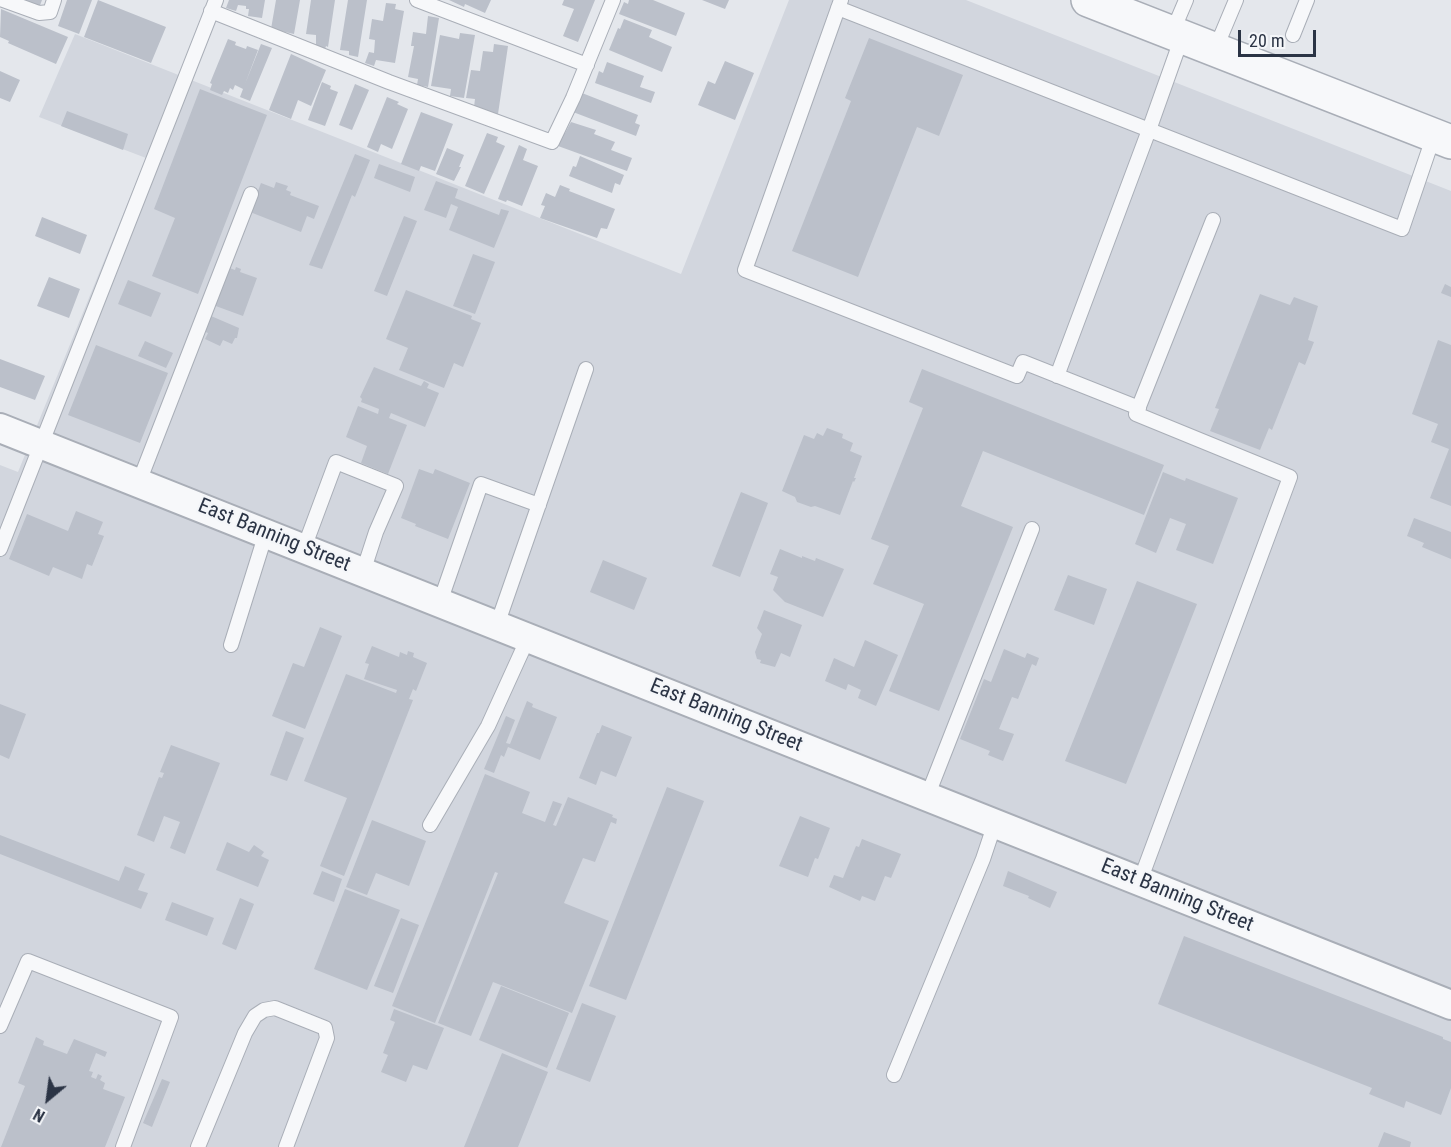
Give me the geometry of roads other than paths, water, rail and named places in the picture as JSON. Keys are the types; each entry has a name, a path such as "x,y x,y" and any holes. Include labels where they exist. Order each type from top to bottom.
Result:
{"street":[{"path":"1088,0 1443,139"},
{"name":"East Banning Street","path":"0,428 1451,1005"}],"lane":[{"path":"3,0 39,13 50,12 54,0"},
{"path":"417,0 587,65"},
{"path":"0,549 214,5 389,82 552,142 613,0"},
{"path":"1057,376 1149,130 1186,0"},
{"path":"1215,50 1236,0"},
{"path":"1293,35 1307,0"},
{"path":"1139,408 1023,362 1017,376 746,270 839,4 1149,130 1402,229 1443,139"},
{"path":"139,482 251,194"},
{"path":"1140,881 1290,477 1136,414 1213,220"},
{"path":"497,625 586,369"},
{"path":"304,548 336,462 396,486 376,532 363,572"},
{"path":"440,602 481,484 539,506"},
{"path":"927,797 1032,529"},
{"path":"231,645 266,533"},
{"path":"430,825 488,726 528,638"},
{"path":"894,1075 983,859 995,823"},
{"path":"0,1026 28,962 171,1017 123,1147"},
{"path":"198,1147 245,1033 255,1016 264,1010 275,1008 325,1028 327,1038 286,1147"}]}
